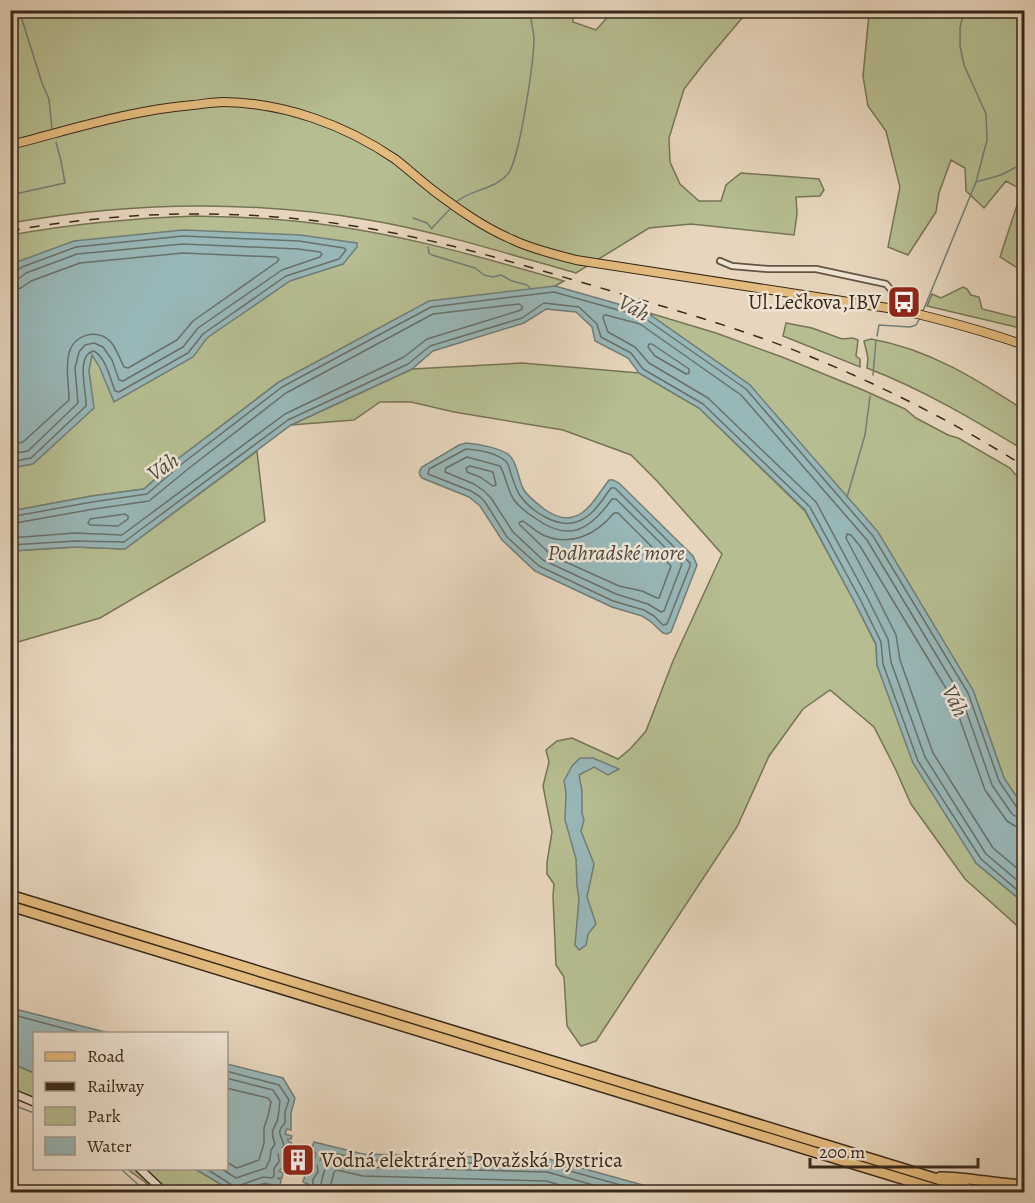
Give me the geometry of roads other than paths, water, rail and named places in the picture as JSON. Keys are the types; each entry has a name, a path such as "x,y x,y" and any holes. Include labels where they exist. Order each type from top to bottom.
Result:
{"highway":[{"path":"10,895 980,1192"},
{"path":"10,906 931,1190 945,1192"},
{"path":"932,1178 953,1177 1024,1185"}],"main road":[{"path":"10,145 170,107 224,102 265,106 305,115 374,145 464,213 512,240 541,251 587,262 901,310 971,327 1024,345"},
{"path":"10,1092 33,1102"},
{"path":"141,1170 164,1192"}],"street":[{"path":"720,261 732,266 768,269 816,269 886,284 901,304 901,310"}],"water":[{"path":"183,230 300,235 357,243 357,247 343,264 290,281 207,338 193,357 114,402 92,355 89,371 94,408 33,464 11,468 11,269 17,262 74,241"},
{"name":"Váh","path":"555,286 646,312 750,385 878,532 973,690 1004,778 1024,808 1024,903 976,863 913,763 877,665 876,644 805,510 699,408 639,373 628,358 595,341 592,327 576,312 546,309 524,323 433,351 412,369 291,425 125,549 75,547 11,551 11,511 144,489 179,458 279,382 429,301"},
{"name":"Podhradské more","path":"466,443 483,445 510,456 515,463 526,493 556,516 575,517 589,506 609,480 619,483 693,556 697,565 671,632 663,633 642,616 612,607 535,571 502,540 480,506 469,497 421,477 419,473 422,467"},
{"path":"580,758 593,758 619,769 608,775 594,767 579,775 584,820 581,831 594,864 587,897 596,924 588,934 586,945 579,950 575,945 579,899 576,859 565,820 564,781 572,766"},
{"path":"10,1008 105,1032 33,1032 33,1073 11,1063"},
{"path":"228,1064 283,1078 295,1098 291,1113 291,1130 287,1129 285,1134 292,1136 288,1141 292,1143 290,1148 286,1147 290,1149 289,1154 285,1153 283,1156 287,1158 286,1163 282,1163 286,1165 284,1169 279,1171 283,1173 282,1178 277,1178 281,1180 280,1187 265,1183 234,1192 197,1170 228,1170"},
{"path":"314,1142 363,1154 549,1159 668,1192 300,1192 301,1188 306,1189 308,1184 303,1182 306,1172 311,1174 312,1168 307,1167 310,1157 315,1158 316,1153 311,1151"}],"waterway":[{"path":"19,10 49,99 52,130"},
{"path":"456,202 496,183 508,174 513,164 522,130 532,66 534,38 529,10"},
{"path":"923,311 976,182 987,140 986,114 964,65 960,46 960,28 964,10"},
{"path":"10,197 65,183 56,142"},
{"path":"976,182 1001,175 1024,163"},
{"path":"432,228 451,208"},
{"path":"413,218 427,223 432,229"},
{"path":"428,247 432,255 475,268 484,275 493,277 501,275 527,285 531,289"},
{"path":"877,336 879,325 910,327 916,325 920,318"},
{"path":"873,375 876,340"},
{"path":"847,497 865,435 870,396"},
{"path":"10,1104 33,1113"},
{"path":"278,1150 293,1157 317,1162"},
{"path":"122,1170 146,1192"}],"railway":[{"path":"10,231 109,218 209,214 309,220 408,236 509,261 653,303 786,347 848,372 908,401 1024,466"}],"place":[{"name":"Ul.Lečkova,IBV","path":"904,302"},
{"name":"Vodná elektráreň Považská Bystrica","path":"298,1160"}]}
